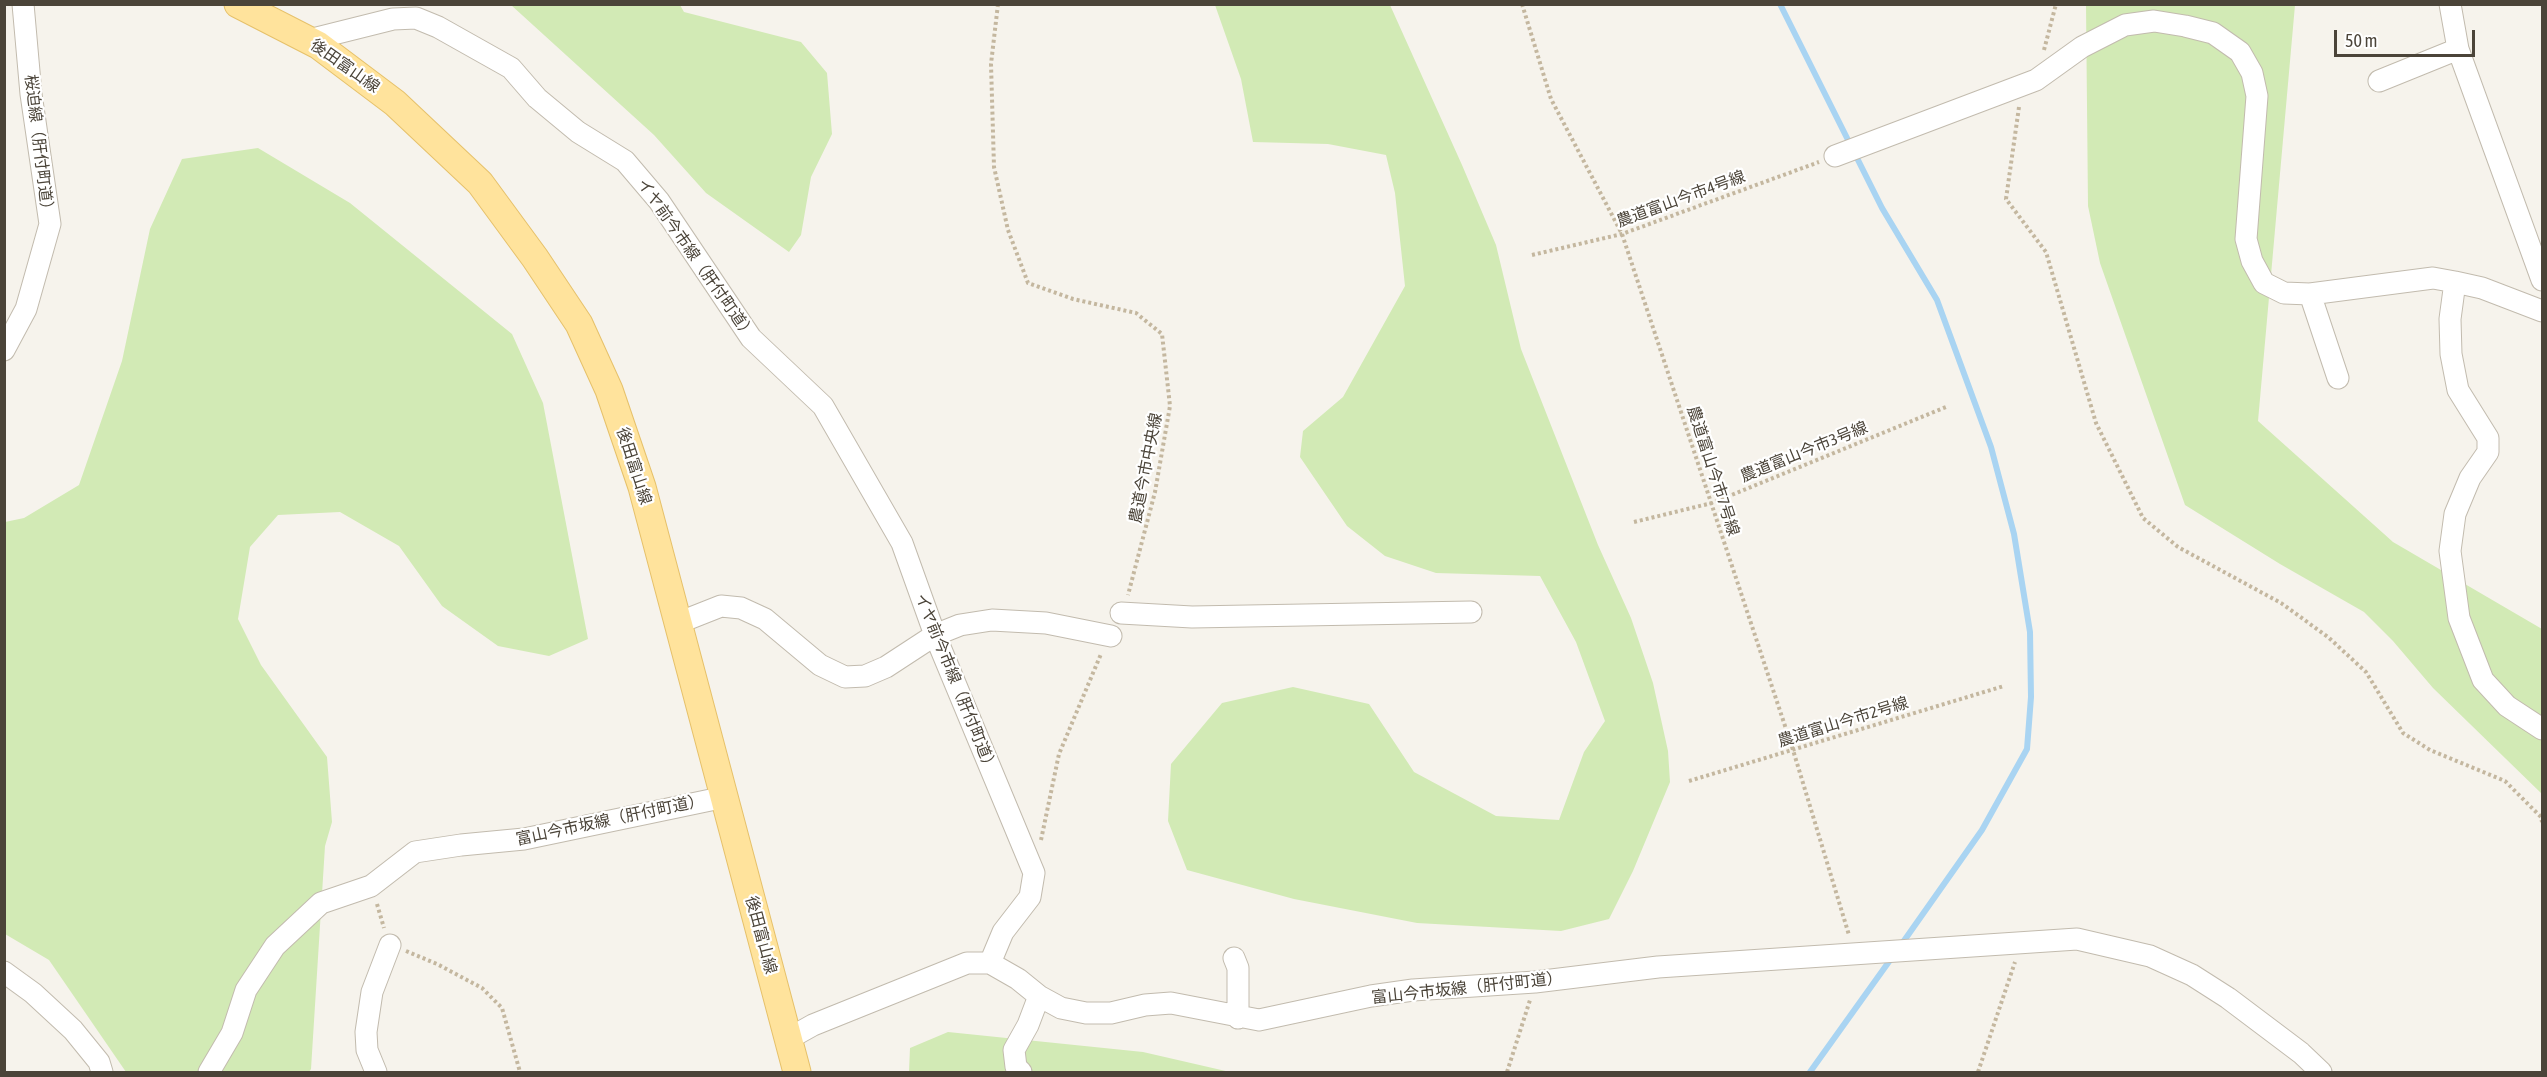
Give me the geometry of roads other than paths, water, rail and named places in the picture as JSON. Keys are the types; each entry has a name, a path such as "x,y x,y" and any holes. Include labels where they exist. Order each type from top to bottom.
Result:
{"main road":[{"name":"後田富山線","path":"238,4 309,40 395,103 480,183 535,258 579,324 609,390 642,487 797,1072"}],"street":[{"name":"桜迫線（肝付町道）","path":"4,350 26,309 50,224 31,94 23,4"},
{"path":"2450,4 2458,49 2542,280"},
{"name":"イヤ前今市線（肝付町道）","path":"309,40 395,9 423,21 511,68 537,98 578,132 625,161 659,201 751,338 823,406 902,543 935,635 1034,873 1030,897 1003,932 990,963"},
{"path":"1835,156 2029,83 2082,47 2125,25 2154,21 2185,26 2213,33 2240,52 2252,73 2257,96 2246,239 2252,261 2264,283 2284,293 2310,294 2433,278 2482,288 2542,311"},
{"path":"2379,81 2458,49"},
{"path":"2455,282 2450,320 2451,354 2458,390 2488,438 2488,452 2470,477 2455,514 2450,551 2459,618 2483,680 2507,706 2542,729"},
{"path":"2310,294 2338,378"},
{"path":"678,623 721,606 741,608 765,619 820,665 845,677 865,676 886,667 935,635 960,625 992,620 1046,623 1111,636"},
{"path":"1121,613 1192,617 1471,612"},
{"name":"富山今市坂線（肝付町道）","path":"209,1072 232,1033 246,990 275,946 321,903 371,886 415,852 524,839 725,797"},
{"name":"富山今市坂線（肝付町道）","path":"990,963 1061,1008 1086,1013 1111,1013 1145,1005 1171,1003 1238,1018 1259,1020 1371,996 1413,990 1535,982 1658,967 1855,956 2077,939 2150,956 2192,975 2228,998 2301,1053 2321,1072"},
{"path":"376,1072 367,1050 366,1032 372,992 390,945"},
{"path":"1234,958 1238,969 1238,1018"},
{"path":"788,1039 813,1025 967,963 990,963"},
{"path":"4,972 33,993 73,1030 99,1062 102,1072"},
{"path":"1021,1072 1016,1067 1014,1050 1028,1025 1039,996"}],"waterway":[{"path":"1780,4 1882,208 1937,300 1991,447 2014,534 2030,632 2031,697 2027,749 1982,830 1901,945"},
{"path":"1810,1072 1893,956"}]}
